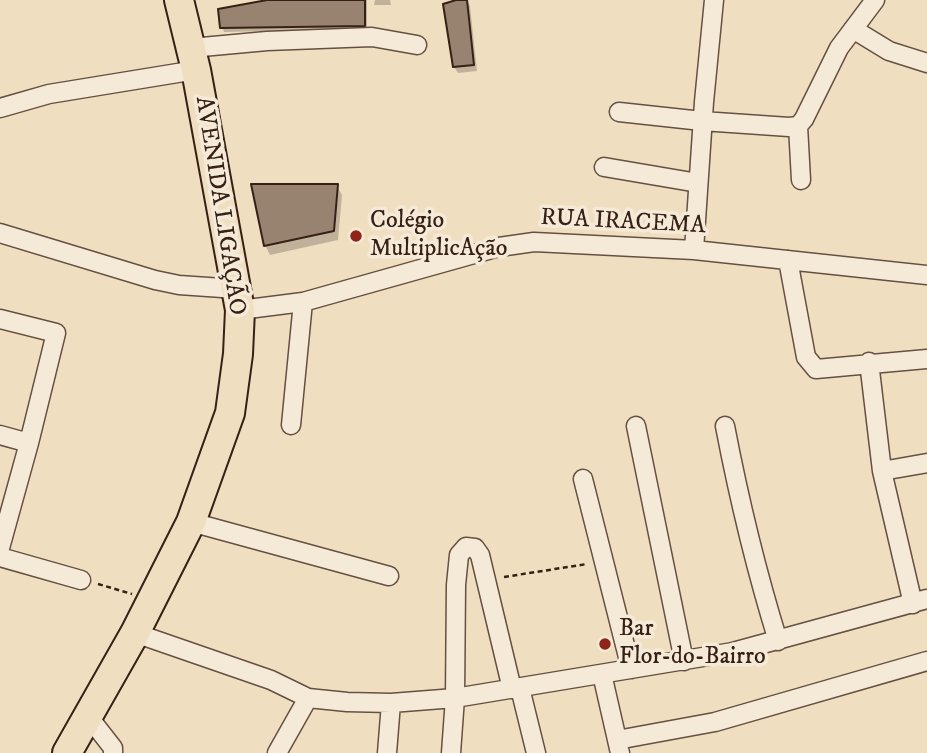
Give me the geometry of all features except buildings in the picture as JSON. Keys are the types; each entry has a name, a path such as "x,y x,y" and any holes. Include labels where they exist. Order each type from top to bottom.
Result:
{"main road":[{"name":"AVENIDA LIGAÇÃO","path":"67,753 135,633 191,522 230,413 238,354 239,300 193,59 179,0"}],"street":[{"path":"694,250 702,121 714,0"},
{"path":"619,112 702,121 798,126 839,48 875,0"},
{"path":"853,29 889,51 927,62"},
{"path":"0,108 267,41 372,37 417,46"},
{"path":"798,126 801,180"},
{"path":"604,167 698,183"},
{"name":"RUA IRACEMA","path":"0,233 167,283 239,300 303,302 499,247 534,242 694,250 927,275"},
{"path":"788,260 806,357 810,364 822,370 869,362 927,359"},
{"path":"905,272 927,285"},
{"path":"291,425 303,302"},
{"path":"0,319 55,333 0,548"},
{"path":"135,633 271,680 309,698 391,703 455,698 684,661 778,641 920,602 882,471 869,362"},
{"path":"636,426 684,661"},
{"path":"725,426 759,580 778,641"},
{"path":"0,435 29,443"},
{"path":"882,471 927,463"},
{"path":"583,480 631,669"},
{"path":"191,522 389,576"},
{"path":"450,753 455,698 456,585 459,555 466,547 475,548 480,555 536,753"},
{"path":"0,557 81,580"},
{"path":"602,674 619,747 927,661"},
{"path":"277,753 309,698"},
{"path":"387,753 391,703"},
{"path":"88,716 113,748 113,753"}],"path":[{"path":"486,580 604,561"},
{"path":"81,580 152,600"}],"place":[{"name":"Colégio MultiplicAção","path":"356,236"},
{"name":"Bar Flor-do-Bairro","path":"605,644"}]}
